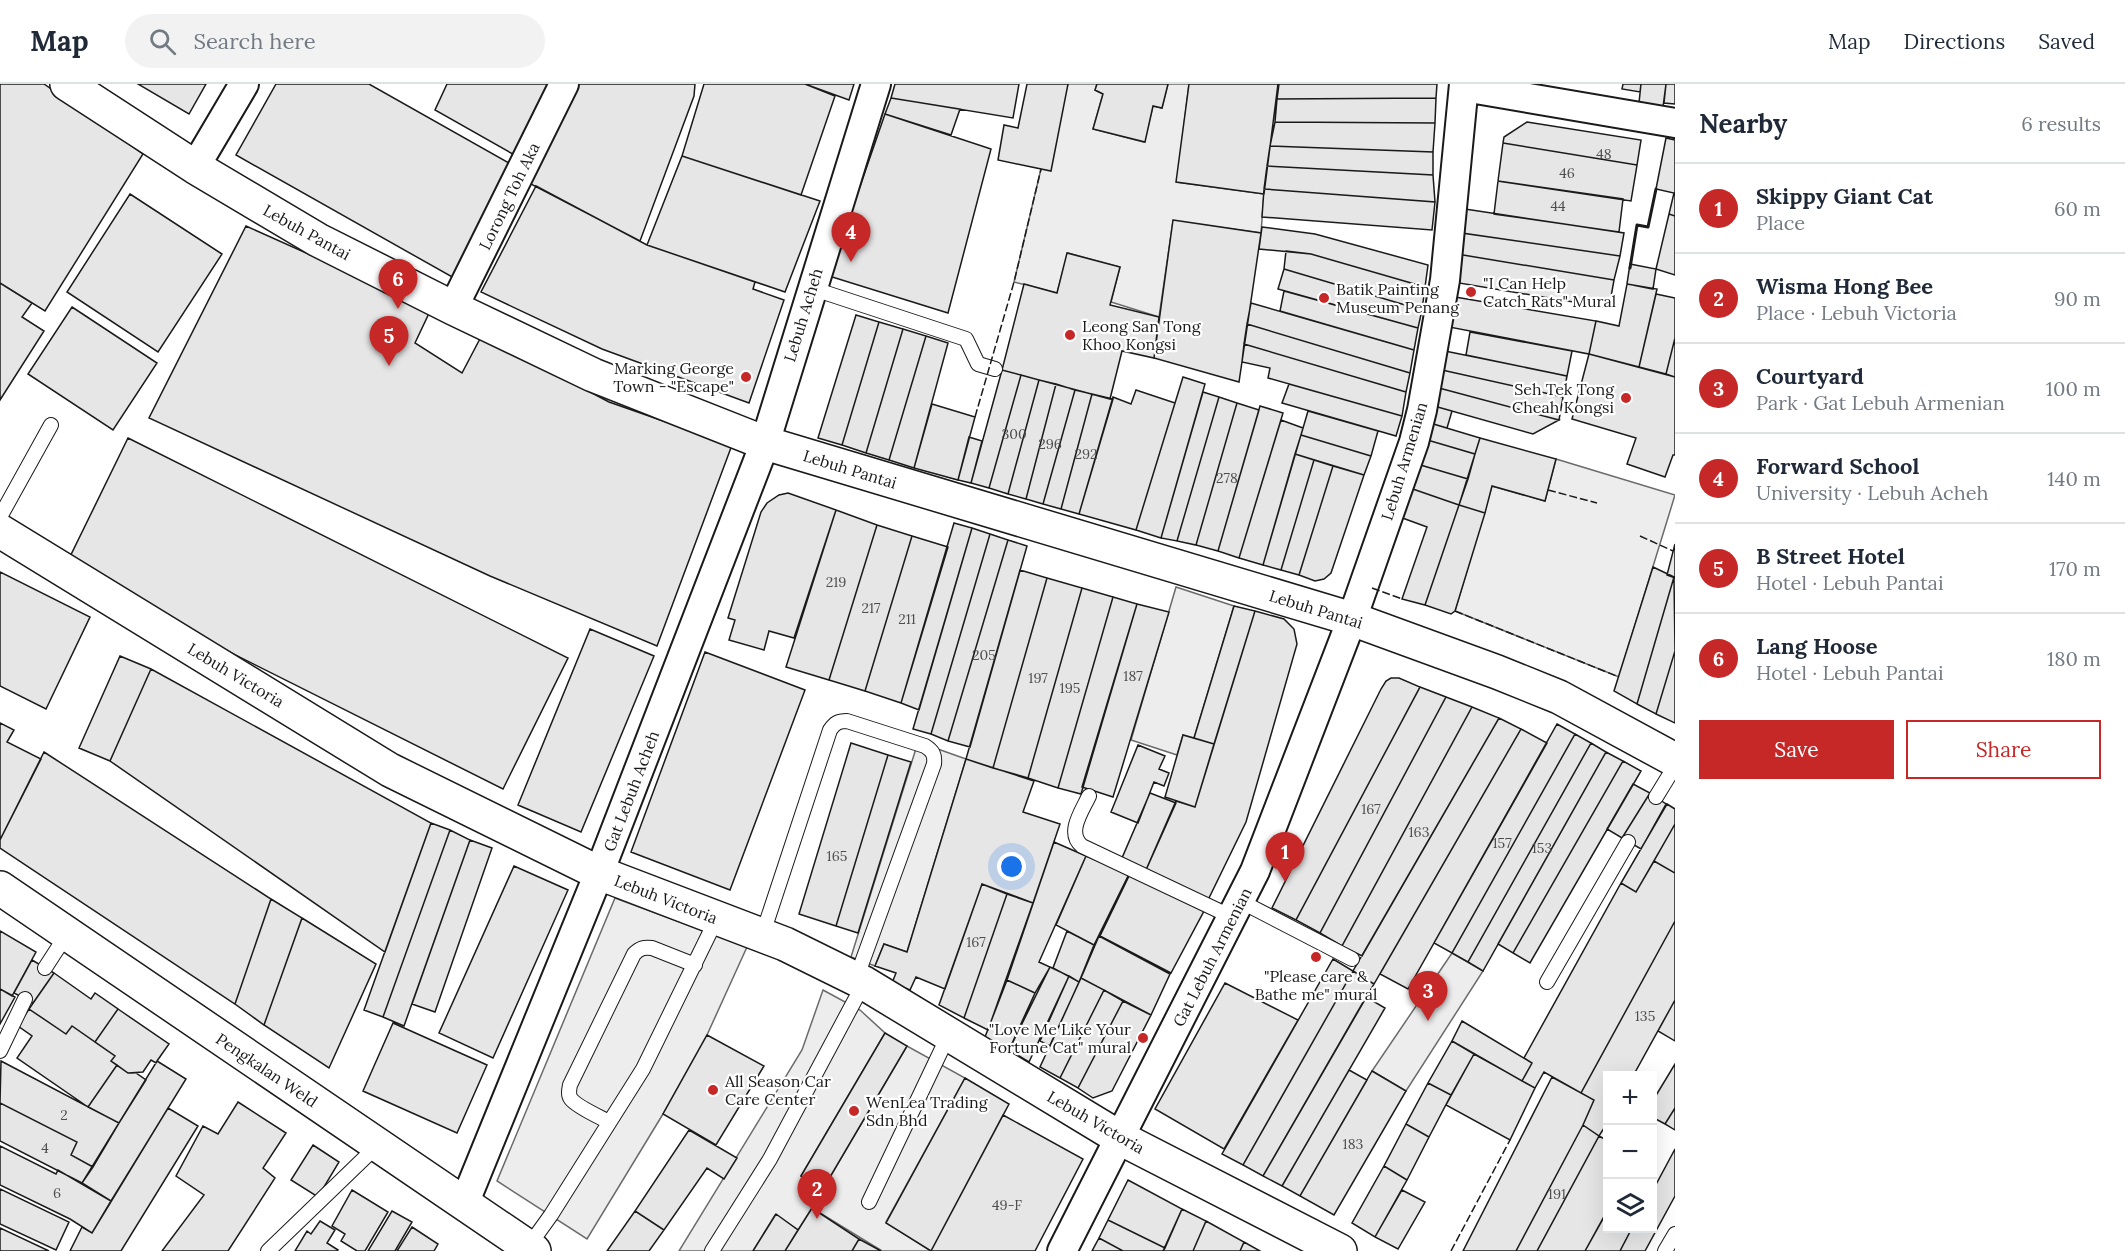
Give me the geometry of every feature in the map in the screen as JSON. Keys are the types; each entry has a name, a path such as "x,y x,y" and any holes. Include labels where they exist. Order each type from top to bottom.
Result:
{"street":[{"name":"Lebuh Pantai","path":"66,84 195,167 318,240 593,375 765,443 1352,619 1559,697 1675,760"},
{"path":"195,167 244,84"},
{"name":"Lorong Toh Aka","path":"453,308 564,84"},
{"name":"Lebuh Acheh","path":"765,443 876,84"},
{"path":"1464,86 1675,123"},
{"name":"Lebuh Armenian","path":"1352,619 1422,410 1445,280 1464,86"},
{"name":"Gat Lebuh Acheh","path":"464,1204 599,873 765,443"},
{"name":"Lebuh Victoria","path":"0,531 390,770 599,873 785,944 860,981 1120,1138 1340,1251"},
{"name":"Gat Lebuh Armenian","path":"1062,1251 1255,871 1352,619"},
{"name":"Pengkalan Weld","path":"0,888 531,1249"}],"lane":[{"path":"812,288 966,339 978,364 995,369"},
{"path":"0,517 51,425"},
{"path":"712,1251 770,1159 860,981 934,764 935,757 931,750 925,746 847,721 834,724 830,730 762,936"},
{"path":"1656,797 1675,766"},
{"path":"1089,796 1075,828 1076,842 1352,959"},
{"path":"1547,982 1628,842"},
{"path":"531,1249 550,1215 643,1069 717,918"},
{"path":"45,968 67,934"},
{"path":"609,1122 570,1098 570,1085 634,954 645,947 695,965"},
{"path":"0,1051 25,999"},
{"path":"869,1202 949,1034"},
{"path":"268,1251 378,1146"},
{"path":"1665,1251 1675,1234"}],"shaded area":[{"path":"1068,84 1097,84 1095,90 1103,94 1093,129 1144,142 1153,106 1162,108 1168,84 1189,84 1177,182 1264,194 1261,233 1173,221 1159,317 1111,302 1120,267 1068,253 1057,293 1014,282 1041,169"},
{"path":"1556,459 1675,495 1619,677 1455,611 1492,486 1545,501"},
{"path":"1176,587 1234,606 1194,738 1183,735 1177,755 1131,740"},
{"path":"918,742 966,759 907,952 884,944 875,966 851,957"},
{"path":"615,898 747,947 707,1035 663,1114 587,1239 497,1181"},
{"path":"1452,953 1483,971 1406,1091 1372,1071"},
{"path":"823,990 860,1010 885,1033 801,1176 823,1189 907,1046 965,1078 886,1222 931,1251 882,1251 812,1208 798,1230 775,1215 753,1251 679,1251 802,1050"}],"building":[{"path":"0,84 44,84 143,154 45,311 0,283"},
{"path":"138,84 206,84 189,114"},
{"path":"276,84 369,84 516,167 454,278 236,155"},
{"path":"447,84 552,84 518,157 435,110"},
{"path":"570,84 695,84 694,96 640,241 525,181"},
{"path":"704,84 805,84 835,96 801,195 682,156"},
{"path":"805,84 854,84 849,100"},
{"path":"895,84 1019,84 1013,118 891,98"},
{"path":"1027,84 1068,84 1051,171 998,160 1004,125 1018,128"},
{"path":"1097,84 1168,84 1162,108 1153,106 1145,142 1093,129 1103,94 1095,90"},
{"path":"1189,84 1278,84 1264,194 1176,182"},
{"path":"1279,84 1437,84 1436,98 1277,99"},
{"path":"1623,84 1641,84 1640,92 1622,89"},
{"path":"1641,84 1666,84 1663,107 1639,103"},
{"path":"1666,84 1675,84 1675,104 1664,103"},
{"path":"891,98 960,109 951,135 885,114"},
{"path":"1436,98 1435,123 1275,122 1277,99"},
{"path":"885,114 991,149 948,313 829,276"},
{"path":"1275,122 1435,123 1433,152 1270,146"},
{"path":"1527,122 1641,140 1637,165 1503,143 1504,137"},
{"path":"1666,138 1675,140 1675,216 1669,214 1674,193 1656,189"},
{"path":"1503,143 1637,165 1631,201 1498,181"},
{"path":"1270,146 1433,152 1433,175 1267,166"},
{"path":"682,156 820,201 785,292 647,245"},
{"path":"1267,166 1433,175 1435,202 1264,189"},
{"path":"1498,181 1623,199 1619,232 1494,214"},
{"path":"536,186 647,245 755,282 753,289 784,300 749,403 602,349 481,292"},
{"path":"1264,189 1435,202 1432,230 1262,217"},
{"path":"130,194 222,254 158,352 67,292"},
{"path":"1465,209 1624,233 1620,256 1462,233"},
{"path":"1669,214 1675,216 1675,275 1656,269"},
{"path":"1173,220 1261,233 1239,382 1154,358"},
{"path":"246,226 431,309 415,343 462,373 482,335 609,402 732,445 657,646 490,576 149,418"},
{"path":"1262,227 1315,234 1428,265 1425,287 1311,254 1259,249"},
{"path":"1462,233 1620,256 1614,280 1457,254"},
{"path":"1286,251 1311,254 1425,287 1422,310 1284,269"},
{"path":"1067,253 1120,267 1110,305 1159,317 1154,358 1122,351 1110,399 1002,370 1024,284 1057,293"},
{"path":"1457,254 1614,280 1609,308 1453,282"},
{"path":"1630,264 1656,269 1653,289 1627,284"},
{"path":"1284,269 1422,310 1418,328 1278,289"},
{"path":"0,283 32,303 22,317 44,331 0,400"},
{"path":"1627,284 1657,289 1639,367 1589,354 1596,321 1619,326"},
{"path":"1284,291 1418,328 1414,350 1280,311"},
{"path":"1656,294 1675,298 1675,338 1666,374 1639,367"},
{"path":"1455,297 1596,321 1589,354 1449,327"},
{"path":"1251,303 1414,350 1410,373 1247,324"},
{"path":"72,307 157,363 113,430 28,374"},
{"path":"856,315 879,322 842,445 818,438"},
{"path":"879,322 903,329 866,453 842,445"},
{"path":"1247,324 1410,373 1406,392 1244,344"},
{"path":"903,329 926,336 889,460 866,453"},
{"path":"1470,332 1572,351 1567,376 1466,355"},
{"path":"926,336 948,343 914,468 889,460"},
{"path":"1675,338 1675,377 1666,374"},
{"path":"1244,344 1406,392 1402,416 1268,378 1270,368 1242,362"},
{"path":"1445,351 1567,376 1563,397 1442,370"},
{"name":"Seh Tek Tong Cheah Kongsi","path":"1589,354 1675,377 1675,455 1673,455 1665,477 1627,464 1636,438 1572,419"},
{"path":"1002,370 1021,375 989,488 971,483"},
{"path":"1442,370 1563,397 1559,420 1439,388"},
{"path":"1021,375 1039,380 1008,494 989,488"},
{"path":"1183,377 1205,384 1161,538 1136,530"},
{"path":"1039,380 1056,384 1026,499 1008,494"},
{"path":"1056,384 1075,390 1043,504 1026,499"},
{"path":"1289,384 1402,416 1396,436 1282,403"},
{"path":"1439,388 1559,420 1533,434 1434,406"},
{"path":"1075,390 1092,394 1061,509 1043,504"},
{"path":"1136,390 1175,403 1136,530 1079,514 1113,397 1131,404"},
{"path":"1203,392 1219,397 1177,541 1161,538"},
{"path":"1092,394 1113,399 1079,514 1061,509"},
{"path":"1219,397 1237,403 1196,545 1177,541"},
{"path":"1237,403 1259,410 1218,551 1196,545"},
{"path":"932,404 975,417 958,480 914,468"},
{"path":"1260,406 1283,413 1239,558 1218,551"},
{"path":"1434,406 1452,411 1447,428 1430,423"},
{"path":"1308,411 1378,431 1371,456 1301,435"},
{"path":"1281,420 1303,428 1263,565 1239,558"},
{"path":"1430,423 1480,438 1475,454 1424,439"},
{"path":"1301,435 1371,456 1364,475 1295,454"},
{"path":"969,437 982,441 971,483 958,480"},
{"path":"128,438 568,658 503,789 64,569"},
{"path":"1480,438 1556,459 1545,501 1492,486 1485,513 1459,505"},
{"path":"1424,439 1475,454 1468,479 1417,464"},
{"path":"1295,454 1314,460 1281,570 1263,565"},
{"path":"1314,460 1333,466 1299,575 1281,570"},
{"path":"1417,464 1468,479 1459,505 1407,487"},
{"path":"1333,466 1364,475 1331,573 1324,579 1315,581 1299,575"},
{"path":"1407,487 1459,505 1425,605 1402,599 1427,527 1397,516"},
{"path":"788,493 836,510 794,638 769,631 764,650 729,640 735,620 728,618 761,512 767,503 779,495"},
{"path":"1459,505 1485,513 1455,611 1451,614 1425,605"},
{"path":"836,510 877,525 829,680 786,667"},
{"path":"954,523 972,528 919,710 901,703"},
{"path":"877,525 912,536 865,691 829,680"},
{"path":"972,528 990,534 931,734 913,729"},
{"path":"990,534 1008,540 948,741 931,734"},
{"path":"912,536 948,547 901,703 865,691"},
{"path":"1008,540 1027,546 970,747 948,741"},
{"path":"1675,544 1675,578 1667,575"},
{"path":"1653,567 1674,577 1637,704 1614,691"},
{"path":"1020,570 1047,578 993,768 966,759"},
{"path":"0,572 90,617 46,709 0,686"},
{"path":"1674,577 1675,651 1656,714 1637,704"},
{"path":"1047,578 1082,588 1028,778 993,768"},
{"path":"1082,588 1113,597 1058,788 1028,778"},
{"path":"1113,597 1137,604 1081,794 1058,788"},
{"path":"1137,604 1169,612 1113,797 1082,787"},
{"path":"1234,606 1255,611 1214,744 1194,738"},
{"path":"1255,611 1284,619 1294,629 1297,644 1246,822 1208,900 1146,870 1176,801 1195,807"},
{"path":"590,629 654,656 581,832 518,805"},
{"path":"1675,651 1675,723 1656,714"},
{"path":"705,652 805,690 730,890 631,852"},
{"path":"120,656 151,669 110,761 79,748"},
{"path":"151,669 431,823 385,952 110,761"},
{"path":"1391,678 1399,678 1420,687 1296,920 1272,908 1381,689"},
{"path":"1420,687 1446,697 1320,933 1296,920"},
{"path":"1446,697 1472,707 1342,946 1320,933"},
{"path":"1472,707 1499,718 1362,956 1342,946"},
{"path":"1499,718 1521,729 1374,984 1353,971"},
{"path":"0,723 14,730 7,742 41,759 0,840"},
{"path":"1557,724 1575,734 1452,953 1434,943"},
{"path":"1521,729 1547,743 1408,989 1380,974"},
{"path":"1575,734 1591,743 1468,962 1452,953"},
{"path":"1183,735 1214,744 1195,807 1165,797"},
{"path":"851,743 888,755 836,926 799,914"},
{"path":"1591,743 1606,752 1483,971 1468,962"},
{"path":"1138,745 1165,756 1159,769 1169,773 1164,786 1154,782 1138,823 1111,812"},
{"path":"44,752 271,899 235,1004 0,848 0,840"},
{"path":"1606,752 1623,761 1513,953 1498,944"},
{"path":"888,755 911,762 858,933 836,926"},
{"path":"966,759 1034,781 1023,812 1060,824 1033,903 982,884 945,989 916,977 910,990 892,983 896,973 875,966 884,944 907,952"},
{"path":"1623,761 1641,771 1530,963 1513,953"},
{"path":"1633,784 1650,793 1622,838 1607,829"},
{"path":"1150,793 1176,803 1146,870 1122,858"},
{"path":"1650,793 1666,804 1641,849 1622,838"},
{"path":"1667,804 1675,809 1675,824 1636,892 1621,883"},
{"path":"431,823 450,830 383,1017 364,1010"},
{"path":"1675,824 1675,873 1654,861"},
{"path":"450,830 470,840 404,1026 383,1017"},
{"path":"470,840 492,848 435,1012 412,1004"},
{"path":"1054,842 1086,856 1039,962 1050,967 1035,993 1007,980"},
{"path":"1086,856 1129,874 1094,945 1056,925"},
{"path":"1654,861 1675,873 1675,921 1581,1093 1544,1072 1535,1088 1522,1081 1532,1063 1524,1058 1621,883 1636,892"},
{"path":"514,866 568,890 493,1058 439,1033"},
{"path":"1130,874 1204,911 1171,973 1100,936"},
{"path":"982,884 1007,894 964,1018 939,1005"},
{"path":"1007,894 1033,903 988,1030 964,1018"},
{"path":"271,899 302,918 264,1025 235,1004"},
{"path":"302,918 376,964 329,1068 264,1025"},
{"path":"1675,921 1675,1000 1636,1071 1603,1071 1603,1130 1599,1136 1583,1125 1594,1100 1581,1093"},
{"path":"0,931 36,952 12,996 0,989"},
{"path":"1067,931 1094,945 1079,982 1053,968"},
{"path":"1099,936 1170,974 1151,1015 1081,978"},
{"path":"1333,959 1353,971 1243,1165 1222,1154"},
{"path":"32,960 54,973 33,1003 14,993"},
{"path":"1050,967 1069,976 1029,1062 1009,1050"},
{"path":"1353,971 1374,984 1263,1176 1243,1165"},
{"path":"54,973 91,999 95,993 118,1009 95,1042 72,1026 66,1034 29,1009"},
{"path":"1069,976 1079,982 1050,1046 1040,1041"},
{"path":"1081,978 1104,990 1060,1078 1040,1067"},
{"path":"1007,980 1035,993 1009,1050 985,1037"},
{"path":"1225,983 1298,1020 1224,1149 1155,1109"},
{"path":"0,989 15,997 0,1024"},
{"path":"1104,990 1123,1001 1078,1088 1060,1078"},
{"path":"1366,997 1385,1008 1282,1186 1263,1176"},
{"path":"1675,1000 1675,1041 1658,1031"},
{"path":"1123,1001 1151,1015 1112,1091 1093,1098 1078,1088"},
{"path":"29,1009 66,1034 72,1026 115,1056 111,1061 117,1065 88,1107 17,1058 32,1036 18,1026"},
{"path":"118,1009 169,1044 156,1063 151,1060 143,1072 128,1073 111,1061 115,1056 95,1042"},
{"path":"1462,1021 1532,1063 1522,1081 1452,1041"},
{"path":"393,1023 487,1065 457,1133 363,1091"},
{"name":"WenLea Trading Sdn Bhd","path":"885,1033 907,1046 823,1189 801,1176"},
{"name":"All Season Car Care Center","path":"707,1035 764,1066 716,1145 663,1114"},
{"path":"1452,1041 1474,1054 1451,1095 1428,1083"},
{"path":"1474,1054 1535,1088 1510,1140 1446,1105"},
{"path":"1,1061 119,1123 93,1167 71,1155 77,1142 0,1103"},
{"path":"157,1061 186,1079 111,1201 82,1183"},
{"path":"1675,1064 1675,1108 1665,1124 1657,1120 1657,1094"},
{"path":"117,1065 128,1073 136,1073 146,1080 119,1123 88,1107"},
{"path":"1349,1070 1367,1080 1300,1196 1282,1186"},
{"path":"1372,1071 1406,1091 1334,1215 1300,1196"},
{"path":"1552,1077 1594,1100 1583,1125 1516,1251 1463,1251"},
{"path":"965,1078 1009,1104 931,1251 886,1223"},
{"path":"1428,1083 1451,1095 1429,1137 1406,1124"},
{"path":"238,1102 286,1133 263,1168 275,1178 228,1251 162,1251 204,1195 176,1176 203,1126 218,1134"},
{"path":"0,1103 77,1142 71,1155 93,1167 82,1183 0,1141"},
{"path":"168,1108 198,1126 121,1251 70,1251 82,1227 92,1233"},
{"path":"1675,1108 1675,1130 1665,1124"},
{"path":"1003,1115 1083,1159 1035,1251 931,1251"},
{"path":"1406,1124 1429,1137 1407,1180 1384,1166"},
{"path":"1583,1125 1599,1136 1537,1251 1516,1251"},
{"path":"689,1130 737,1158 724,1179 707,1168 664,1230 635,1211"},
{"path":"1599,1136 1603,1138 1603,1218 1585,1251 1537,1251"},
{"path":"313,1145 339,1162 318,1197 291,1180"},
{"path":"0,1146 56,1174 58,1170 111,1201 92,1233 70,1219 0,1185"},
{"path":"1675,1149 1675,1196 1657,1229 1657,1183"},
{"path":"1384,1166 1407,1180 1375,1237 1352,1223"},
{"path":"1128,1180 1182,1209 1165,1248 1108,1220"},
{"path":"0,1189 69,1222 56,1250 0,1224"},
{"path":"352,1190 388,1212 365,1251 357,1251 341,1241 345,1234 332,1226"},
{"path":"1402,1190 1425,1202 1398,1249 1375,1237"},
{"path":"812,1208 859,1239 852,1251 785,1251"},
{"path":"1182,1209 1206,1221 1193,1251 1163,1251"},
{"path":"392,1211 412,1222 395,1251 368,1251"},
{"path":"635,1211 664,1230 649,1251 607,1251"},
{"path":"776,1214 798,1230 785,1251 753,1251"},
{"path":"1603,1219 1603,1233 1629,1233 1620,1251 1585,1251"},
{"path":"1108,1220 1165,1248 1163,1251 1123,1251 1099,1238"},
{"path":"320,1221 335,1230 327,1243 338,1250 295,1251 307,1231 311,1234"},
{"path":"1206,1221 1244,1242 1240,1251 1193,1251"},
{"path":"412,1227 438,1244 434,1251 397,1251"},
{"path":"0,1228 49,1251 0,1251"},
{"path":"1629,1233 1655,1233 1645,1251 1620,1251"},
{"path":"1099,1238 1123,1251 1092,1251"},
{"path":"859,1239 881,1251 852,1251"},
{"path":"1244,1242 1260,1251 1240,1251"}],"fence":[{"path":"975,417 1014,282 1041,169"},
{"path":"1548,490 1597,503"},
{"path":"1640,536 1673,551"},
{"path":"1372,588 1402,599"},
{"path":"1455,611 1619,677"},
{"path":"1451,1251 1510,1140"}],"wall":[{"path":"1630,268 1637,225 1648,227 1656,189"}],"place":[{"name":"Forward School","path":"851,262"},
{"name":"\"I Can Help Catch Rats\" Mural","path":"1471,292"},
{"name":"Batik Painting Museum Penang","path":"1324,298"},
{"name":"Lang Hoose","path":"398,309"},
{"name":"Leong San Tong Khoo Kongsi","path":"1070,335"},
{"name":"B Street Hotel","path":"389,366"},
{"name":"Marking George Town - \"Escape\"","path":"746,377"},
{"name":"Seh Tek Tong Cheah Kongsi","path":"1626,398"},
{"name":"Skippy Giant Cat","path":"1285,882"},
{"name":"\"Please care & Bathe me\" mural","path":"1316,957"},
{"name":"Courtyard","path":"1428,1021"},
{"name":"\"Love Me Like Your Fortune Cat\" mural","path":"1143,1038"},
{"name":"All Season Car Care Center","path":"713,1090"},
{"name":"WenLea Trading Sdn Bhd","path":"854,1111"},
{"name":"Wisma Hong Bee","path":"817,1219"}]}
